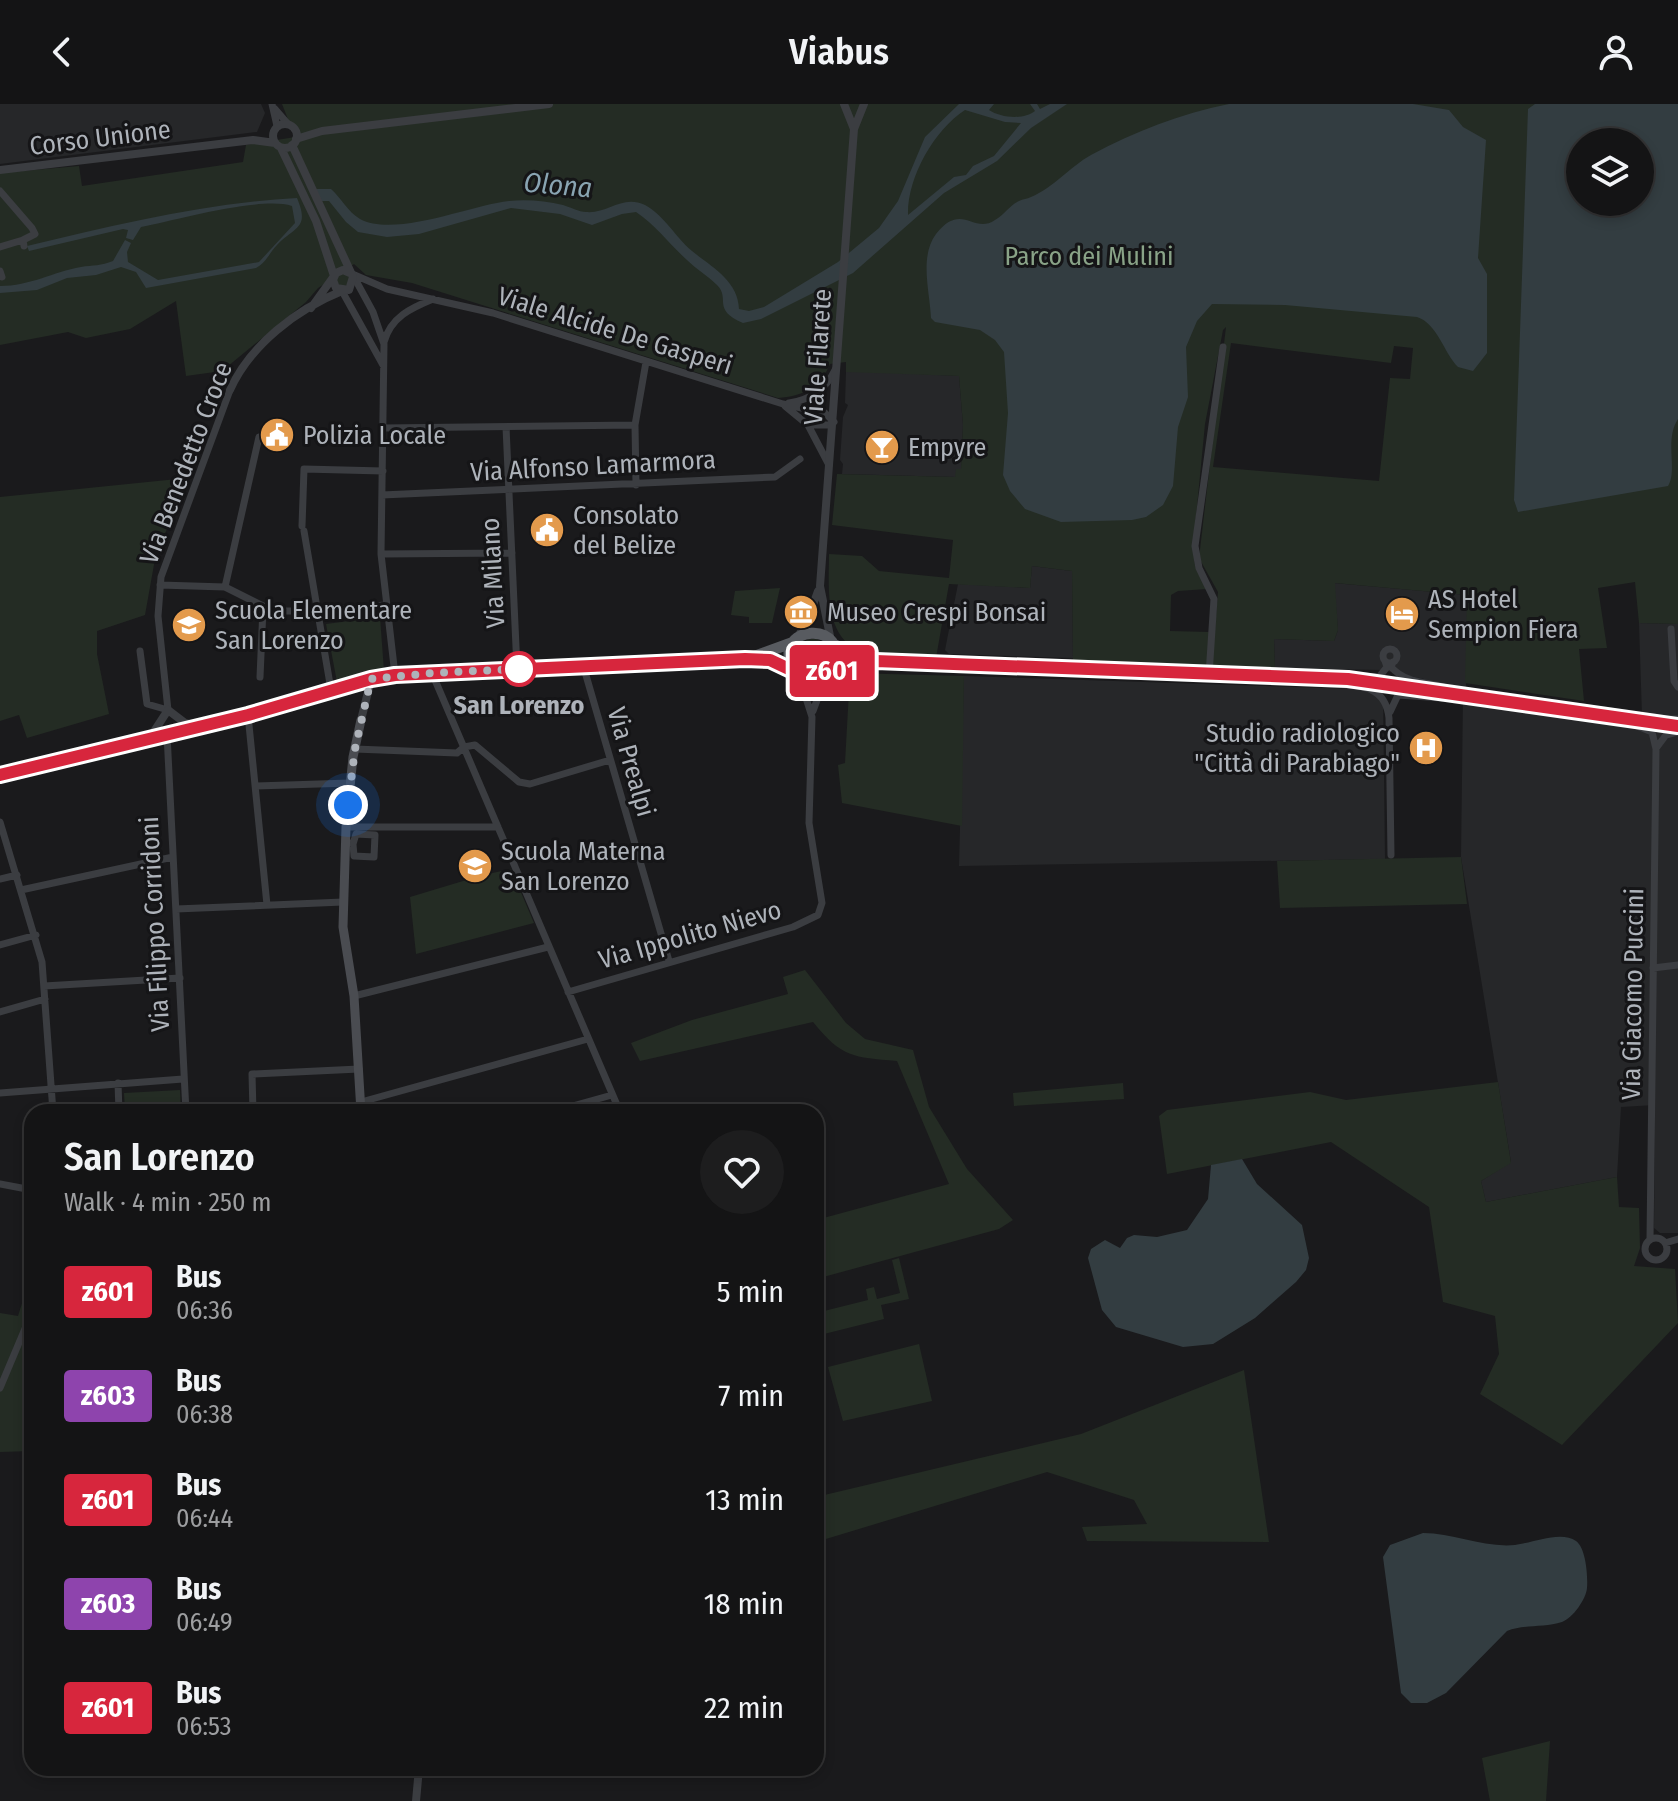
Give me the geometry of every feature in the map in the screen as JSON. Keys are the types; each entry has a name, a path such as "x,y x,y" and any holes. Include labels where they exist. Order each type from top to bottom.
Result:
{"main road":[{"path":"745,659 812,632 863,659 876,661"},
{"path":"795,640 789,655 797,674"},
{"path":"829,673 836,654 832,643"},
{"path":"0,775 248,715 371,679 395,675 745,659 770,660 810,679 856,662 876,661 1370,681 1678,729"},
{"path":"361,720 350,783 346,827 349,843 343,902 343,927 354,996 361,1104"}],"street":[{"path":"278,146 293,134 549,104"},
{"name":"Viale Filarete","path":"844,104 854,129"},
{"name":"Viale Filarete","path":"795,640 809,616 820,586 854,129 864,104"},
{"path":"273,106 278,146 295,163"},
{"path":"273,106 293,134 295,163 320,219 361,290 384,344 381,554 395,675"},
{"name":"Corso Unione","path":"0,170 253,140 275,129 293,134"},
{"name":"Corso Unione","path":"253,140 278,146"},
{"path":"0,191 35,234 24,243 0,247"},
{"path":"320,219 334,286 344,291 387,289"},
{"path":"334,276 343,270 387,289"},
{"path":"344,291 352,287 352,275"},
{"name":"Via Benedetto Croce","path":"311,308 334,276"},
{"name":"Viale Alcide De Gasperi","path":"387,289 493,313 783,404 825,413 834,422"},
{"path":"344,291 384,367"},
{"name":"Via Benedetto Croce","path":"167,734 172,727 158,616 160,585 168,555 230,390 242,367 258,347 311,308 344,291"},
{"path":"384,344 397,319 408,309 434,299"},
{"path":"1209,675 1214,599 1199,568 1195,546 1223,347"},
{"path":"636,485 635,425 646,362"},
{"path":"783,404 799,402 817,393 830,381 837,365"},
{"name":"Viale Alcide De Gasperi","path":"783,404 808,425 831,469"},
{"path":"808,425 829,425 834,422"},
{"path":"384,428 635,425"},
{"name":"Via Milano","path":"506,427 517,669"},
{"path":"225,587 259,437"},
{"name":"Via Alfonso Lamarmora","path":"382,495 775,477 800,459"},
{"path":"331,690 303,528 304,469 383,471"},
{"path":"381,554 512,553"},
{"path":"160,585 225,587 273,611 385,605"},
{"name":"Viale Filarete","path":"820,586 832,643"},
{"path":"260,677 263,608"},
{"path":"1671,629 1674,681 1678,687"},
{"path":"140,651 147,704 168,710 185,723 201,726"},
{"path":"1305,678 1318,673 1379,677 1389,661 1402,679 1449,686 1461,695"},
{"name":"Via Prealpi","path":"583,665 669,961"},
{"path":"432,673 616,1104"},
{"path":"812,717 829,673"},
{"path":"797,674 812,717"},
{"path":"1305,678 1315,683 1376,690 1385,698 1389,718 1391,855"},
{"path":"361,720 371,679"},
{"path":"1389,718 1398,695 1446,698 1461,695"},
{"path":"149,738 168,710"},
{"path":"248,715 267,905"},
{"name":"Via Ippolito Nievo","path":"568,992 793,927 814,918 822,903 809,823 812,717"},
{"path":"1648,724 1657,719 1678,719"},
{"path":"163,720 167,734"},
{"path":"1625,720 1631,726 1652,732 1656,749"},
{"path":"1656,749 1663,737 1678,729"},
{"name":"Via Filippo Corridoni","path":"167,734 185,1104"},
{"path":"355,749 457,753 471,745 480,748 519,782 530,784 610,760"},
{"name":"Via Giacomo Puccini","path":"1650,1239 1656,749"},
{"path":"256,786 350,783"},
{"path":"0,822 36,935 44,986 53,1104"},
{"path":"346,827 498,827"},
{"path":"21,890 173,857"},
{"path":"0,879 17,875"},
{"path":"176,909 343,902"},
{"path":"0,945 36,935"},
{"path":"354,996 548,947"},
{"path":"1653,968 1678,965"},
{"path":"44,986 180,978"},
{"path":"0,1012 45,999"},
{"path":"371,1104 588,1039"},
{"path":"253,1104 252,1074 359,1069"},
{"path":"0,1093 183,1079"},
{"path":"118,1083 119,1104"},
{"path":"580,1104 612,1095"},
{"path":"0,1184 24,1188"},
{"path":"1650,1239 1660,1239 1665,1243 1665,1254 1660,1259 1653,1259 1645,1252 1645,1245 1650,1239"},
{"path":"1665,1243 1678,1239"},
{"path":"0,1388 24,1331"},
{"path":"416,1801 418,1776"}],"shaded area":[{"path":"0,104 261,104 265,113 257,132 0,164"},
{"path":"959,104 994,104 989,110 1012,117 1035,111 1030,104 1037,104 1040,109 1050,104 1067,104 1031,128 997,161 944,193 853,273 761,319 743,323 724,309 721,290 717,285 636,212 592,225 560,214 511,208 419,234 387,237 358,232 329,201 319,201 315,189 331,189 360,219 393,225 509,201 550,202 586,212 637,202 659,215 686,245 723,276 738,299 739,309 749,311 764,307 838,262 879,228 898,201 925,137","holes":["965,110 1005,122 1021,123 994,156 973,166 966,175 954,177 908,215 912,186 924,156 954,119"]},
{"path":"1229,104 1413,104 1449,110 1463,127 1486,140 1478,258 1487,274 1487,353 1473,371 1458,367 1430,325 1417,317 1285,305 1212,304 1197,321 1186,347 1188,397 1178,427 1173,486 1163,505 1146,517 1132,520 1061,522 1025,509 1010,491 1003,475 1008,413 1004,352 995,340 980,330 935,322 931,318 927,264 931,243 936,234 953,220 987,224 995,220 1016,203 1047,188 1091,155 1125,138 1176,118"},
{"path":"1535,104 1678,104 1678,419 1672,436 1671,479 1668,486 1518,512 1514,500 1528,109"},
{"path":"297,198 302,216 299,226 256,268 146,288 136,272 121,267 96,275 67,278 37,290 0,293 0,286 21,284 71,269 113,261 125,240 131,243 127,252 128,262 158,280 259,262 295,223 292,206 260,204 196,215 141,227 133,240 126,238 128,230 123,229 29,251 27,246 195,210"},
{"path":"846,372 959,376 963,425 961,469 955,477 842,474 843,417 848,405 845,403"},
{"path":"1032,566 1072,571 1073,658 949,654 945,650 958,584 1030,588"},
{"path":"1334,583 1468,595 1466,688 1382,670 1275,668 1274,639 1334,641 1338,630"},
{"path":"1639,623 1678,624 1678,720 1642,716"},
{"path":"964,676 1383,690 1385,859 959,866"},
{"path":"1463,696 1678,727 1678,1233 1660,1233 1654,1228 1655,1105 1621,1107 1617,1177 1486,1202 1481,1181 1511,1162 1461,857"},
{"path":"1242,1159 1257,1184 1302,1225 1309,1258 1306,1270 1255,1318 1213,1344 1183,1347 1116,1327 1102,1310 1088,1258 1091,1249 1105,1240 1120,1248 1127,1238 1134,1235 1157,1237 1187,1230 1208,1199 1211,1165"},
{"path":"1423,1533 1503,1545 1555,1537 1570,1538 1576,1541 1584,1556 1586,1592 1566,1620 1507,1631 1446,1693 1427,1703 1411,1703 1401,1693 1383,1557 1390,1545"}],"green space":[{"name":"Parco dei Mulini","path":"282,104 1678,104 1678,624 1639,623 1635,582 1598,588 1607,648 1579,649 1584,701 1465,683 1467,595 1335,583 1338,630 1334,641 1274,639 1275,668 1212,665 1218,592 1199,558 1226,327 1205,424 1193,548 1195,565 1207,589 1178,591 1171,595 1170,631 1209,632 1207,665 1197,669 1073,661 1072,571 1032,566 1030,588 949,584 936,658 873,655 851,646 842,637 831,612 829,554 862,556 879,571 949,578 953,540 832,525 837,474 955,477 956,469 961,469 963,425 959,376 846,372 846,362 830,364 810,389 778,398 412,283 366,275 354,264 344,271 352,278 343,290 334,278 318,288 306,302 222,371 186,376 176,301 130,329 86,338 68,332 0,345 0,173 79,166 82,186 243,162 246,145 295,137","holes":["1231,343 1391,363 1394,346 1413,348 1410,379 1390,378 1379,481 1213,467"]},
{"path":"187,478 155,559 145,615 97,631 97,654 109,714 27,738 19,715 0,721 0,497"},
{"path":"780,588 772,623 749,623 749,617 731,615 735,591"},
{"path":"380,617 384,671 337,682 326,624"},
{"path":"813,639 825,644 830,656 825,668 813,673 801,668 796,656 801,644"},
{"path":"850,673 964,676 962,826 842,803 838,765 845,763"},
{"path":"1461,857 1467,904 1280,908 1277,861"},
{"path":"511,869 534,923 416,954 410,897"},
{"path":"805,970 846,1023 865,1039 913,1050 929,1107 967,1169 1013,1220 999,1229 824,1277 824,1218 949,1184 897,1061 849,1054 832,1043 813,1022 640,1061 631,1043 692,1020 788,994 783,977"},
{"path":"1498,1082 1511,1163 1481,1181 1486,1202 1617,1177 1619,1207 1639,1208 1640,1248 1634,1266 1675,1269 1678,1323 1562,1445 1480,1394 1499,1354 1495,1316 1443,1302 1429,1207 1331,1142 1167,1174 1159,1116 1167,1110 1310,1092 1346,1100"},
{"path":"1123,1083 1124,1099 1014,1106 1013,1093"},
{"path":"180,1090 181,1104 125,1104 124,1093"},
{"path":"899,1258 909,1299 881,1305 884,1319 824,1334 824,1311 868,1300 866,1289 874,1287 877,1299 900,1293 892,1260"},
{"path":"24,1297 24,1451 0,1452 0,1313 18,1316"},
{"path":"919,1344 932,1401 843,1421 828,1367"},
{"path":"1244,1370 1269,1542 1087,1541 1082,1527 1147,1524 1134,1500 1047,1472 824,1540 824,1495 1081,1434"},
{"path":"1550,1741 1546,1801 1490,1801 1482,1758"}],"bus line":[{"name":"z601","path":"0,775 248,715 371,679 395,675 745,659 770,660 810,679 823,677 856,662 876,661 1348,679 1678,726"}],"place":[{"name":"Polizia Locale","path":"277,435"},
{"name":"Empyre","path":"882,447"},
{"name":"Consolato del Belize","path":"547,530"},
{"name":"Museo Crespi Bonsai","path":"801,612"},
{"name":"AS Hotel Sempion Fiera","path":"1402,614"},
{"name":"Scuola Elementare San Lorenzo","path":"189,625"},
{"name":"San Lorenzo","path":"519,669"},
{"name":"Studio radiologico \"Città di Parabiago\"","path":"1426,748"},
{"name":"Scuola Materna San Lorenzo","path":"475,866"}],"route":[{"path":"348,805 355,749 371,679 519,669"}],"water label":[{"name":"Olona","path":"558,185"}]}
